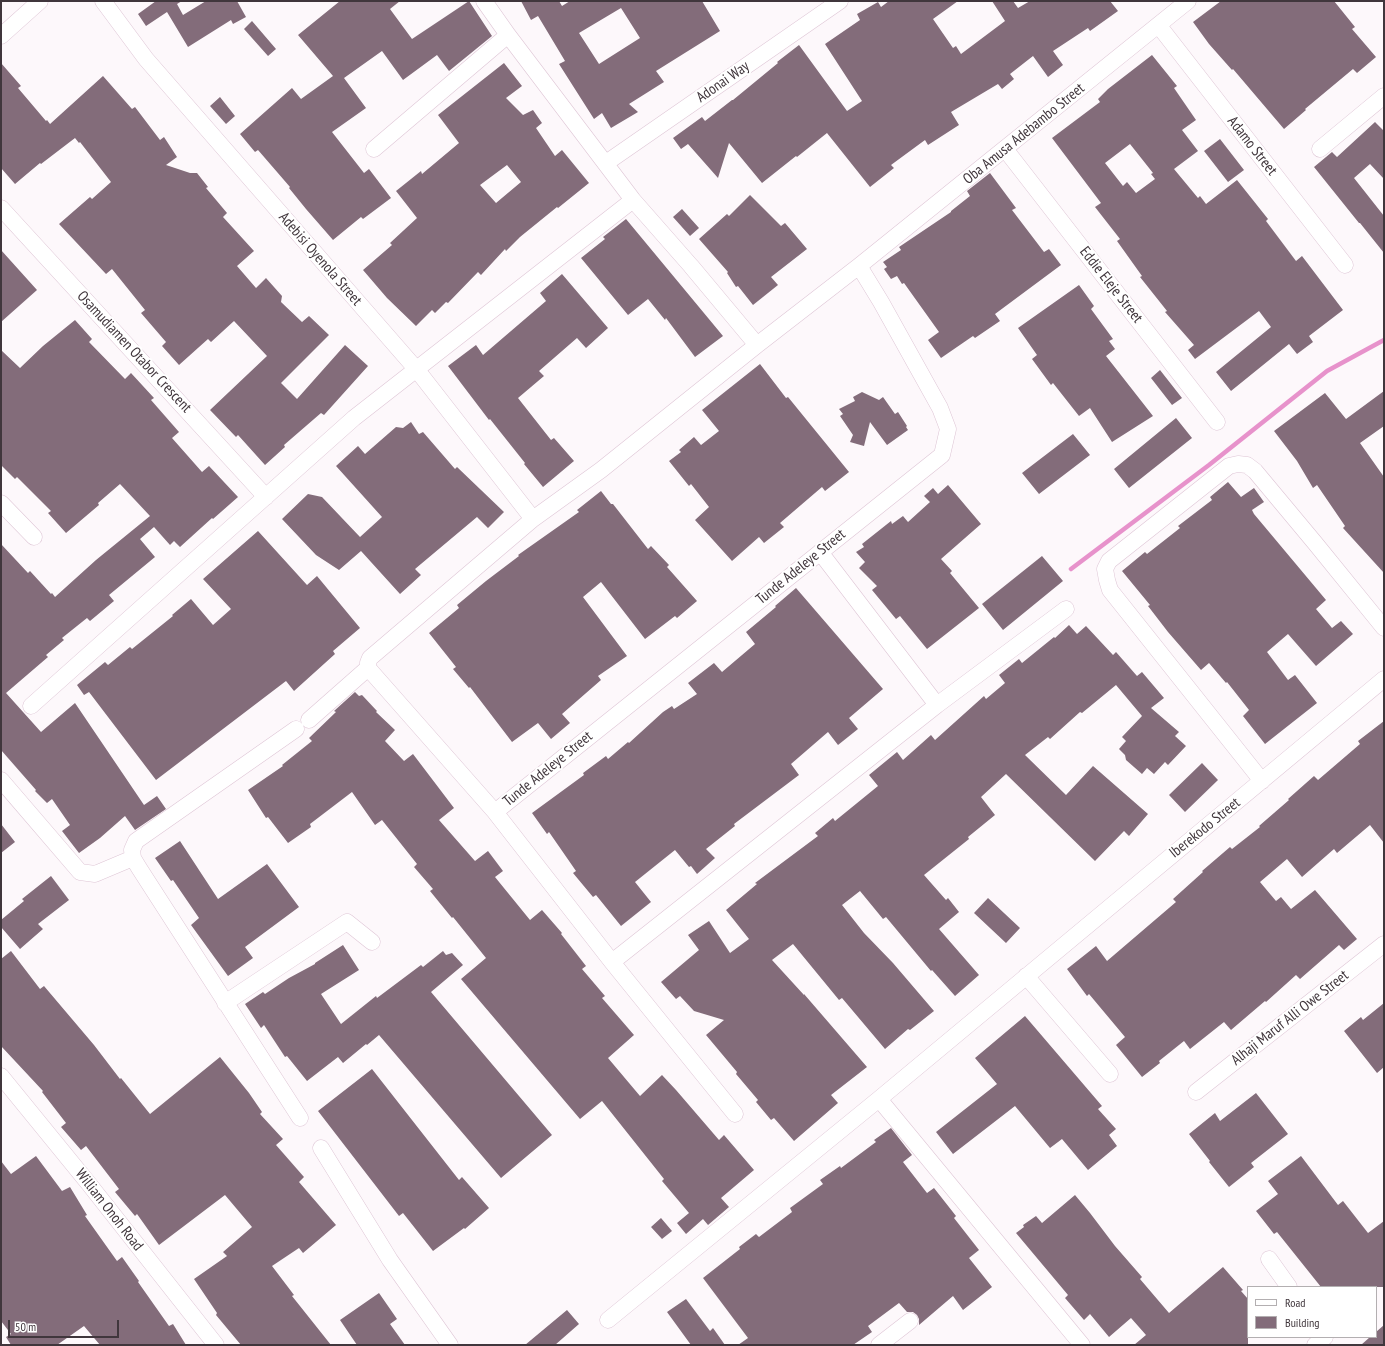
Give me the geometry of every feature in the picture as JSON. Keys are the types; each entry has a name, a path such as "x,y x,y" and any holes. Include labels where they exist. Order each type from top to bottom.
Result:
{"street":[{"path":"2,34 40,1"},
{"name":"Adebisi Oyenola Street","path":"103,1 146,59 417,370 533,519"},
{"path":"484,1 508,35 634,200 757,345"},
{"name":"Adonai Way","path":"606,163 840,1"},
{"name":"Oba Amusa Adebambo Street","path":"133,858 132,850 136,841 302,725 368,668 370,658 533,519 601,470 757,345 859,266 1159,26 1188,1"},
{"name":"Adamo Street","path":"1159,26 1345,265"},
{"path":"374,149 508,35"},
{"path":"1320,149 1384,96"},
{"name":"Eddie Eleje Street","path":"1005,149 1216,422"},
{"path":"31,706 354,418 634,200"},
{"name":"Osamudiamen Otabor Crescent","path":"1,208 266,497"},
{"name":"Tunde Adeleye Street","path":"495,812 942,454 948,429 940,408 881,302 859,266"},
{"path":"1262,781 1110,590 1106,580 1105,569 1109,561 1229,466 1238,464 1247,465 1255,471 1384,628"},
{"path":"1,503 34,537"},
{"path":"820,552 937,705"},
{"path":"612,962 937,705 1066,609"},
{"path":"368,668 495,812 612,962 735,1114"},
{"name":"Iberekodo Street","path":"608,1320 879,1099 1384,679"},
{"path":"1,780 80,872 95,874 133,858 300,1118"},
{"path":"225,1003 347,922 372,942"},
{"name":"Alhaji Maruf Alli Owe Street","path":"1196,1092 1384,944"},
{"path":"1026,976 1110,1074"},
{"name":"William Onoh Road","path":"1,1076 89,1184 216,1345"},
{"path":"879,1099 1082,1345"},
{"path":"321,1148 390,1260 450,1345"},
{"path":"1269,1259 1288,1286"},
{"path":"879,1345 910,1321"},
{"path":"1315,1345 1325,1338"}],"building":[{"path":"156,1 182,1 177,4 183,15 206,1 237,1 246,17 233,24 231,20 188,47 167,12 146,26 138,14"},
{"path":"340,1 400,1 390,9 412,39 469,1 492,36 449,71 437,55 403,80 382,51 344,78 366,108 332,132 364,173 369,169 391,198 363,219 361,217 333,240 258,150 255,152 240,134 292,88 301,99 333,76 298,35"},
{"path":"521,1 559,1 562,6 570,1 702,1 720,31 656,71 664,82 629,104 638,112 611,128 602,113 594,119 559,64 565,61 538,16 531,20","holes":["621,8 640,38 599,64 579,33"]},
{"path":"889,1 958,1 933,19 953,48 956,46 961,54 1005,21 992,1 1013,1 1018,8 1030,1 1110,1 1118,11 1090,31 1088,28 1053,51 1063,65 1048,77 1033,56 1010,74 1014,79 1002,89 998,84 951,112 959,125 928,145 925,140 891,165 894,168 870,187 827,133 762,183 729,143 718,178 688,144 681,149 673,138 702,117 705,121 733,100 799,45 847,111 862,101 825,44 860,20 857,14 878,2 881,7"},
{"path":"1221,1 1334,1 1355,27 1352,29 1376,57 1357,73 1353,69 1305,109 1306,110 1284,129 1233,69 1232,70 1209,44 1193,22"},
{"path":"252,21 276,49 268,56 244,29"},
{"path":"1152,55 1177,86 1174,88 1196,120 1182,130 1198,151 1174,169 1198,198 1200,196 1206,204 1237,180 1268,219 1266,221 1296,261 1302,256 1343,310 1309,336 1313,342 1297,354 1289,344 1231,391 1216,372 1271,327 1259,311 1195,359 1188,350 1194,345 1165,312 1167,311 1140,277 1142,276 1117,241 1120,239 1095,207 1101,203 1052,138 1100,102 1098,99 1108,89","holes":["1130,144 1153,173 1151,174 1155,179 1136,193 1127,182 1123,186 1105,163"]},
{"path":"1,63 21,86 18,88 50,124 103,76 132,109 135,107 160,140 164,137 177,157 166,165 190,173 197,173 208,187 206,188 227,213 223,217 254,251 237,266 256,288 266,278 282,296 281,302 302,322 309,316 329,335 281,383 297,399 345,345 368,366 324,415 321,413 284,445 285,447 265,465 238,435 236,437 210,410 267,356 234,321 211,342 208,339 179,365 162,346 166,342 141,313 145,310 112,269 106,274 59,224 90,197 92,199 111,182 80,142 79,143 75,138 41,164 40,163 15,184 1,168"},
{"path":"504,63 522,86 506,98 523,115 533,110 542,123 536,128 555,156 562,150 589,183 520,237 506,251 505,249 481,275 478,272 448,303 446,302 435,313 432,310 416,326 387,298 363,270 392,245 390,243 417,218 396,191 421,171 422,174 459,143 438,115","holes":["507,165 521,182 496,203 480,185"]},
{"path":"220,97 235,116 226,124 210,106"},
{"path":"1375,122 1384,131 1384,179 1370,164 1354,178 1384,216 1384,253 1314,167 1332,152 1337,157"},
{"path":"1220,139 1244,170 1228,182 1204,151"},
{"path":"990,173 1016,208 1012,210 1044,252 1049,249 1061,265 995,314 1000,321 975,338 973,336 941,358 928,340 939,332 904,283 902,284 897,276 891,279 884,269 887,267 883,262 901,250 899,247 951,212 970,196 967,191"},
{"path":"750,195 781,226 785,223 807,249 771,277 778,285 753,305 738,286 736,287 727,273 728,272 699,239 727,214 729,216"},
{"path":"682,209 699,228 690,236 673,217"},
{"path":"626,219 723,336 695,357 666,318 665,320 648,299 628,315 581,258 605,239 603,237"},
{"path":"1,250 37,290 1,322"},
{"path":"562,274 608,328 586,348 577,338 539,371 544,376 518,398 551,440 554,438 574,461 543,487 448,366 476,345 483,355 546,301 540,293"},
{"path":"1079,285 1094,306 1091,309 1113,339 1109,341 1115,349 1106,356 1153,416 1112,442 1090,408 1079,416 1053,383 1051,385 1032,359 1037,355 1018,328"},
{"path":"75,320 92,339 89,342 125,379 131,373 154,398 151,400 179,432 172,438 202,472 209,466 238,497 180,547 174,541 170,545 154,527 140,539 155,557 109,595 114,601 90,621 87,618 62,638 64,640 46,655 48,657 6,693 41,732 75,703 144,805 157,796 166,809 135,830 125,816 100,838 79,853 62,831 70,825 52,799 47,803 1,750 1,544 28,573 30,571 55,597 96,560 150,516 120,484 98,503 99,505 66,533 48,513 51,511 17,477 15,479 1,465 1,350 20,368 43,346"},
{"path":"760,364 786,398 788,397 849,472 825,491 822,487 780,523 784,527 764,543 759,537 732,561 695,520 709,507 691,484 689,486 669,461 681,452 679,450 694,437 701,445 719,431 702,410"},
{"path":"1160,370 1182,398 1172,405 1151,378"},
{"path":"1384,391 1384,426 1360,443 1384,477 1384,573 1343,528 1345,526 1317,485 1313,488 1297,461 1274,431 1325,393 1346,419"},
{"path":"862,392 879,400 883,397 895,414 898,412 908,430 887,445 870,422 864,446 850,442 853,435 840,416 843,414 839,409 855,401 853,397"},
{"path":"1176,418 1192,438 1129,488 1114,469"},
{"path":"411,422 419,434 423,432 455,469 457,467 504,512 488,528 477,517 415,569 421,575 400,594 361,551 339,570 316,555 282,519 308,494 322,497 360,537 382,517 336,466 358,446 365,454 396,427 403,428"},
{"path":"1073,434 1090,455 1039,494 1022,473"},
{"path":"1228,482 1241,497 1254,488 1264,502 1252,510 1254,514 1326,600 1316,609 1332,628 1341,621 1353,634 1316,666 1288,634 1267,652 1288,680 1295,675 1317,703 1265,744 1243,716 1249,710 1227,682 1226,683 1209,663 1201,670 1168,632 1148,606 1150,605 1122,571 1145,552 1147,554 1180,528 1178,526 1212,500 1210,497"},
{"path":"948,485 981,524 941,559 952,571 950,573 979,608 927,649 900,616 896,619 872,590 877,586 859,568 865,562 856,552 864,547 862,544 891,521 892,524 903,516 908,522 930,502 924,496 933,488 938,494"},
{"path":"601,491 648,549 651,546 669,565 667,567 697,601 677,618 675,616 645,639 601,582 583,597 627,656 598,676 601,680 562,714 570,723 551,739 538,723 512,742 470,687 469,688 453,669 456,667 429,633 459,608 457,605 486,581 519,556 518,555 579,512 577,510"},
{"path":"258,531 307,585 317,576 360,628 333,651 335,654 294,691 286,681 156,780 89,692 84,695 77,685 105,662 108,665 130,647 132,649 173,616 172,615 191,599 213,625 231,609 203,579"},
{"path":"1042,556 1063,581 1003,630 982,604"},
{"path":"796,588 883,689 849,718 858,729 838,745 828,732 791,764 799,775 734,824 735,826 706,849 715,858 697,874 675,850 635,882 651,902 621,926 596,895 593,897 573,873 576,871 549,832 547,834 532,813 584,775 583,773 606,756 608,759 628,742 629,743 663,712 672,706 674,709 697,694 688,683 714,663 722,672 755,644 746,632"},
{"path":"1069,625 1077,634 1086,626 1113,655 1116,652 1137,676 1142,672 1164,698 1151,708 1179,732 1175,736 1186,746 1168,765 1165,762 1154,774 1147,768 1142,774 1126,760 1125,755 1119,749 1126,741 1122,737 1142,716 1116,685 1082,713 1080,712 1050,739 1048,737 1025,755 1066,795 1093,766 1148,814 1129,836 1124,831 1095,861 1006,774 981,797 995,815 968,837 969,839 924,875 946,900 948,898 959,912 939,929 979,975 955,996 932,970 931,971 886,917 883,919 860,891 842,905 864,933 893,963 934,1011 910,1030 908,1029 885,1049 842,998 839,1000 793,944 772,960 804,994 867,1067 831,1095 838,1103 794,1141 774,1118 771,1120 756,1102 758,1100 706,1035 724,1020 694,1011 680,996 676,999 661,982 699,950 688,935 709,921 730,953 749,939 726,910 757,884 755,883 818,836 815,833 833,818 835,821 878,786 869,775 897,752 903,760 931,735 935,740 984,696 986,699 1005,683 999,675 1019,659 1022,663 1054,637 1055,638"},
{"path":"355,692 359,696 362,695 377,711 376,712 395,730 385,741 404,761 413,754 454,808 439,820 475,861 488,851 503,871 495,877 530,920 542,910 562,933 561,934 586,966 582,969 605,996 602,998 634,1035 608,1058 640,1096 662,1075 719,1140 724,1135 754,1170 721,1198 729,1207 708,1225 703,1219 686,1234 677,1223 689,1213 662,1181 664,1179 602,1101 580,1119 461,979 486,958 430,891 433,889 414,867 417,864 382,820 375,825 352,792 310,824 311,827 288,843 268,817 266,818 248,790 283,766 282,765 312,741 309,738 336,712 334,711"},
{"path":"1384,721 1384,843 1370,825 1337,853 1334,849 1302,877 1287,859 1260,882 1276,901 1281,897 1291,909 1315,890 1357,939 1344,950 1339,945 1300,979 1296,975 1266,1002 1265,1001 1231,1030 1224,1022 1190,1049 1184,1041 1142,1077 1116,1045 1125,1037 1089,994 1087,996 1067,969 1096,946 1107,961 1176,902 1173,899 1203,872 1202,871 1230,847 1232,849 1260,827 1259,826 1314,776 1318,780 1360,744 1358,741"},
{"path":"1202,763 1218,780 1185,812 1169,795"},
{"path":"1,824 15,842 1,853"},
{"path":"180,841 218,899 267,864 299,907 245,947 253,958 228,976 191,925 199,918 173,880 171,881 155,858"},
{"path":"51,876 69,900 38,924 43,929 20,949 1,927 1,920 24,901 22,899"},
{"path":"988,898 1020,928 1006,943 974,913"},
{"path":"343,945 359,970 321,994 341,1024 376,996 377,998 421,965 423,967 443,951 446,955 452,953 463,965 431,992 552,1135 501,1178 379,1035 343,1063 338,1057 307,1081 287,1056 285,1057 264,1025 261,1028 245,1004 263,992 265,994 289,978 315,964"},
{"path":"11,951 40,989 44,986 150,1114 220,1057 249,1093 262,1112 260,1114 283,1139 276,1145 304,1177 299,1182 336,1225 303,1253 299,1248 272,1266 294,1295 292,1296 331,1345 241,1345 216,1315 217,1313 194,1279 227,1256 223,1252 252,1227 225,1195 159,1245 137,1214 135,1216 115,1192 119,1189 86,1146 81,1150 61,1127 66,1123 42,1092 43,1091 1,1046 1,959"},
{"path":"1384,1003 1384,1067 1377,1073 1344,1031 1361,1017 1363,1020"},
{"path":"1025,1016 1102,1106 1098,1109 1116,1129 1109,1135 1117,1146 1088,1170 1062,1139 1050,1148 1015,1106 953,1154 936,1132 997,1084 975,1058"},
{"path":"372,1069 459,1180 462,1177 489,1208 465,1229 464,1228 433,1251 403,1213 399,1216 318,1111"},
{"path":"1256,1093 1288,1134 1251,1163 1254,1167 1229,1187 1189,1134 1215,1113 1220,1121"},
{"path":"891,1128 912,1155 903,1162 927,1193 934,1188 956,1216 954,1218 979,1250 969,1258 992,1287 963,1310 953,1296 919,1325 917,1315 913,1312 907,1312 899,1303 868,1326 872,1332 853,1345 738,1345 748,1338 703,1278 740,1249 739,1247 756,1234 759,1237 792,1212 790,1208 823,1184 820,1180 840,1166 841,1168 876,1142 874,1140"},
{"path":"36,1156 62,1191 70,1187 87,1215 85,1216 117,1261 122,1257 169,1326 173,1324 186,1345 100,1345 84,1326 57,1345 11,1345 6,1337 11,1334 1,1321 1,1161 11,1174"},
{"path":"1301,1156 1338,1205 1343,1201 1368,1233 1384,1221 1384,1287 1320,1286 1277,1232 1274,1234 1256,1211 1278,1194 1268,1181"},
{"path":"1075,1195 1115,1246 1142,1277 1140,1279 1169,1313 1223,1267 1243,1290 1241,1291 1247,1298 1248,1345 1134,1345 1146,1335 1131,1318 1109,1337 1090,1314 1084,1320 1065,1298 1068,1295 1016,1233 1024,1227 1023,1225 1036,1216 1042,1223"},
{"path":"661,1218 672,1231 662,1239 651,1227"},
{"path":"379,1293 397,1319 390,1324 405,1345 357,1345 340,1320"},
{"path":"686,1299 710,1331 713,1328 725,1345 691,1345 667,1312"},
{"path":"567,1310 579,1324 555,1345 525,1345"},
{"path":"1384,1325 1384,1345 1361,1345 1369,1338 1377,1338 1377,1331"}],"waterway":[{"path":"1071,569 1209,465 1327,371 1384,340"}]}
